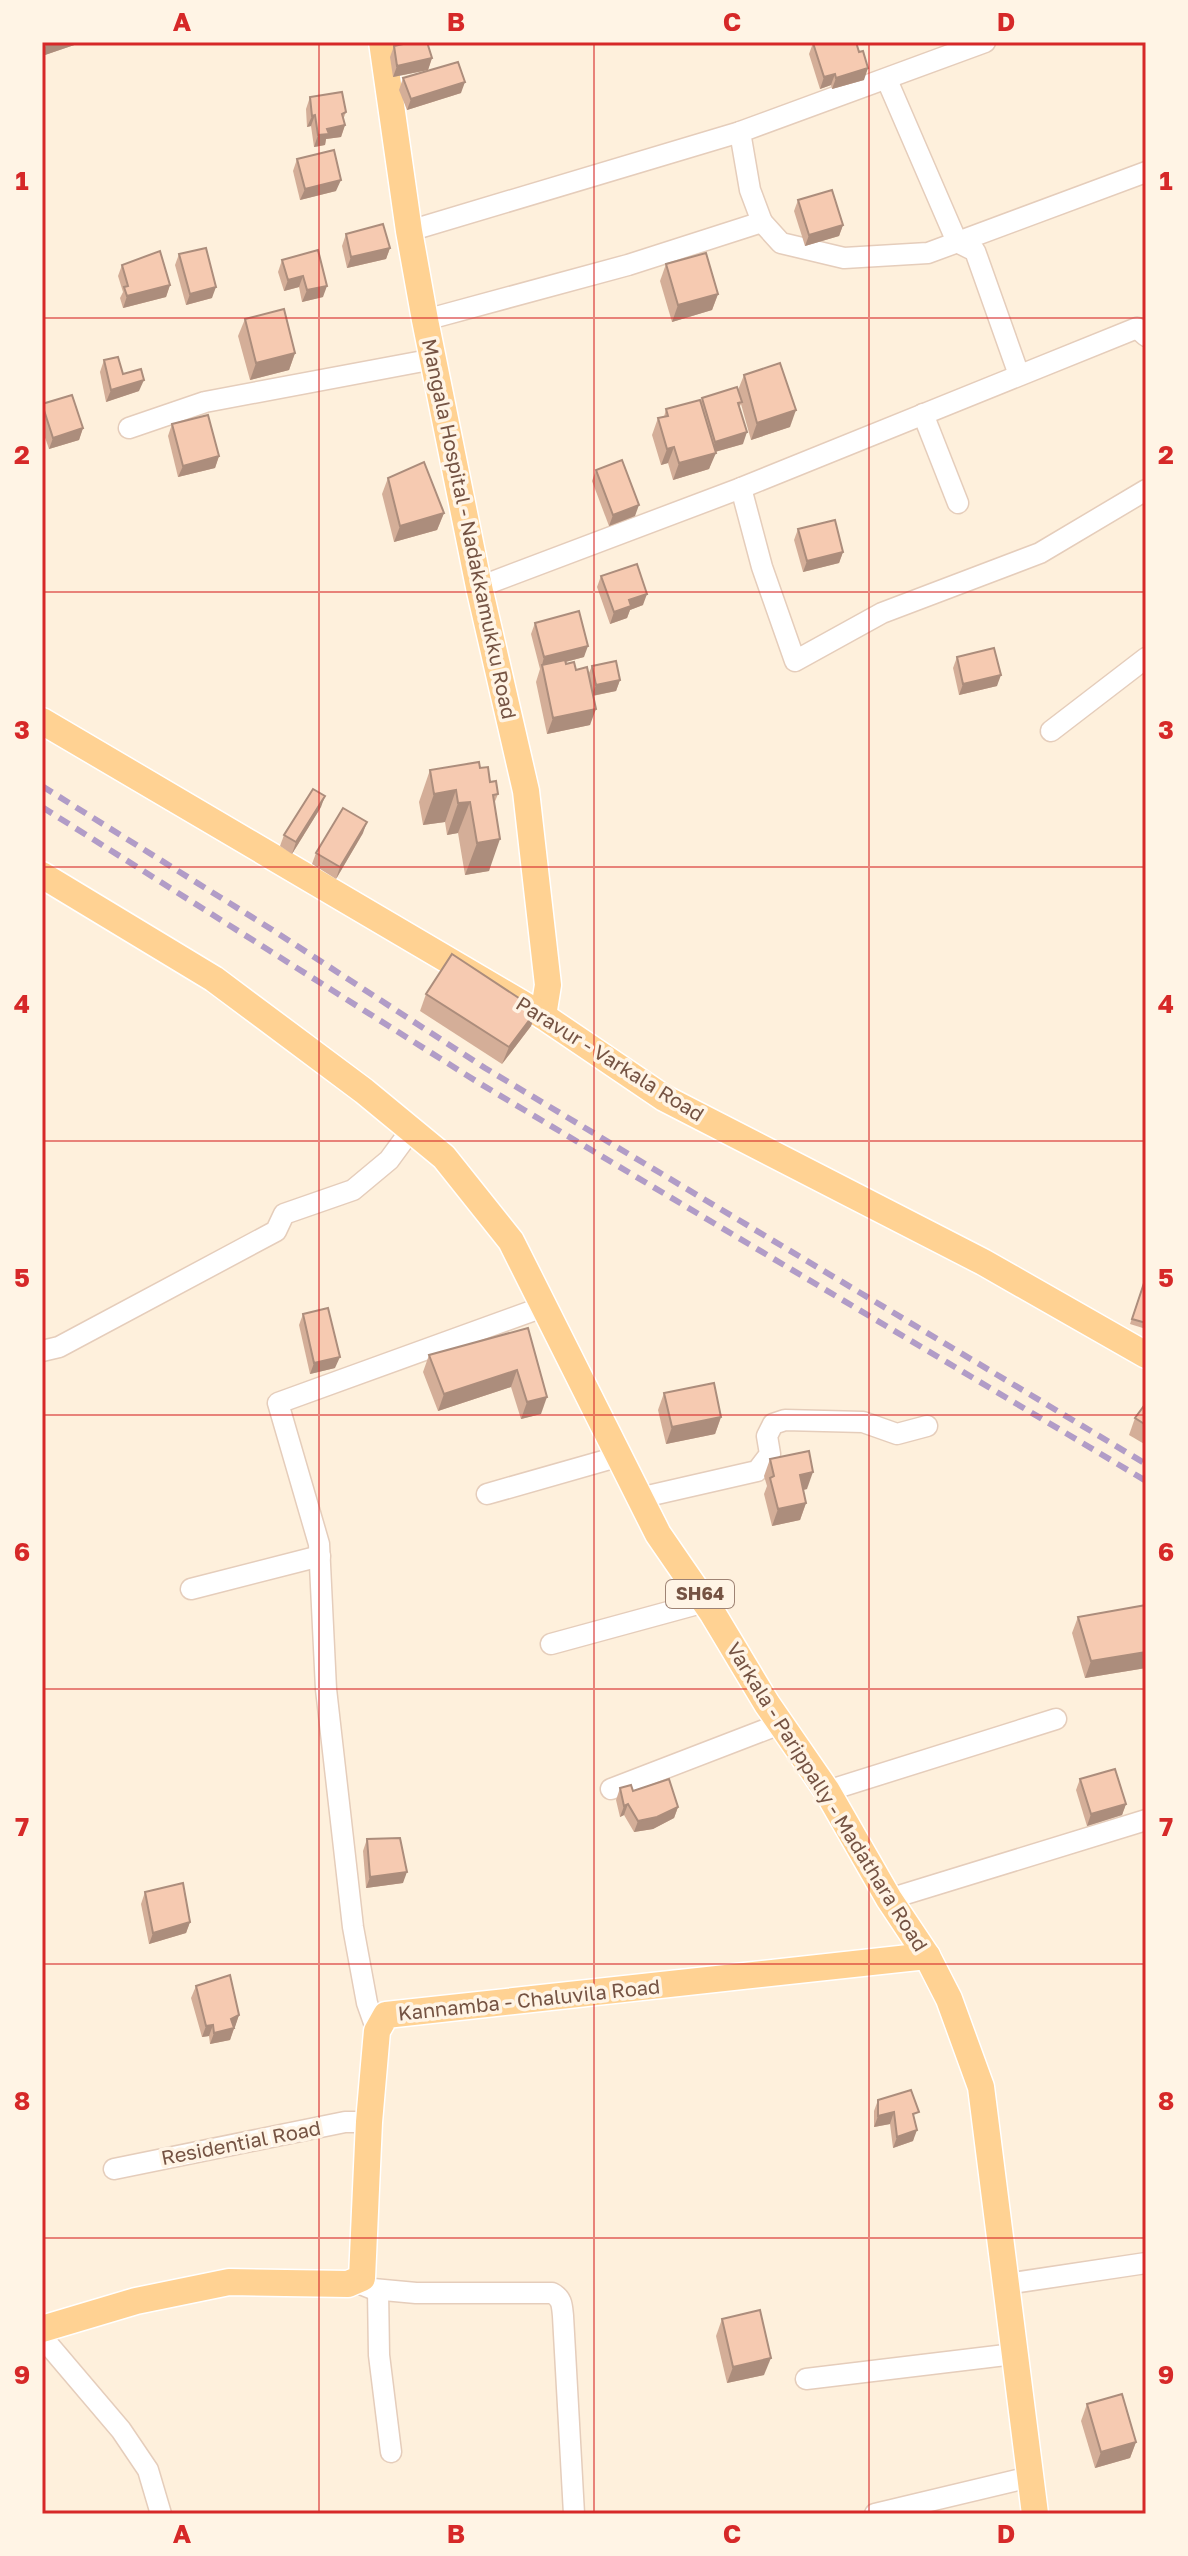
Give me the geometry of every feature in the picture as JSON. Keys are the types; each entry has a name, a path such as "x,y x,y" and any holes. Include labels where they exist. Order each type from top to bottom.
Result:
{"main road":[{"name":"Mangala Hospital - Nadakkamukku Road","path":"382,42 425,320 479,587 526,791 548,985 543,1016"},
{"name":"Paravur - Varkala Road","path":"42,721 543,1016 664,1098 983,1262 1146,1355"},
{"name":"Varkala - Parippally - Madathara Road","path":"42,875 214,979 364,1091 444,1157 511,1241 658,1534 705,1602 780,1724 827,1791 889,1899 927,1956 949,1999 981,2087 1035,2514"},
{"name":"Kannamba - Chaluvila Road","path":"370,2284 369,2122 377,2031 386,2015 927,1956"},
{"path":"42,2329 136,2301 229,2282 370,2284"}],"street":[{"path":"409,231 740,132 985,42"},
{"path":"887,80 957,242 975,251 1019,375"},
{"path":"740,132 750,190 762,222 781,243 844,258 928,253 1146,172"},
{"path":"425,320 628,265 762,222"},
{"path":"479,587 741,488 1137,328 1146,336"},
{"path":"129,428 205,402 434,359"},
{"path":"923,414 958,503"},
{"path":"741,488 762,567 795,661 882,613 1040,553 1146,490"},
{"path":"1051,731 1146,658"},
{"path":"42,1351 59,1347 276,1231 284,1214 353,1190 389,1160 411,1130"},
{"path":"377,2031 367,2003 353,1927 326,1689 320,1614 323,1586 320,1556 315,1528 278,1403 543,1307"},
{"path":"639,1498 757,1471 770,1454 767,1436 773,1424 785,1420 863,1422 897,1434 927,1426"},
{"path":"487,1494 617,1457"},
{"path":"191,1589 320,1556"},
{"path":"551,1644 705,1602"},
{"path":"827,1791 1056,1719"},
{"path":"611,1789 780,1724"},
{"path":"889,1899 1146,1820"},
{"name":"Residential Road","path":"114,2169 345,2122 369,2122"},
{"path":"1006,2284 1146,2263"},
{"path":"391,2452 370,2284 416,2293 552,2293 559,2296 563,2316 574,2514"},
{"path":"42,2337 121,2430 148,2470 161,2514"},
{"path":"806,2379 1014,2354"},
{"path":"875,2514 1030,2477"}],"building":[{"path":"427,42 432,58 397,66 394,46"},
{"path":"856,42 859,52 863,51 868,68 836,78 835,74 824,77 813,43"},
{"path":"458,62 465,82 411,99 403,78"},
{"path":"342,92 345,125 327,129 329,134 318,135 310,97"},
{"path":"334,150 341,180 305,189 297,159"},
{"path":"832,190 843,225 809,235 798,200"},
{"path":"383,224 390,248 351,257 346,234"},
{"path":"206,248 216,287 190,294 179,254"},
{"path":"318,250 327,286 307,290 303,276 288,280 282,260"},
{"path":"160,251 170,285 127,296 124,287 128,286 122,265"},
{"path":"706,253 718,294 678,305 666,264"},
{"path":"284,309 295,353 256,363 245,319"},
{"path":"118,357 123,374 141,369 144,380 111,390 104,360"},
{"path":"780,363 796,410 757,423 744,375"},
{"path":"737,387 742,402 738,403 747,432 715,442 702,398"},
{"path":"72,395 83,428 53,438 42,404"},
{"path":"700,400 716,453 679,463 674,447 667,449 658,418 668,416 666,409"},
{"path":"208,415 219,456 183,466 172,424"},
{"path":"622,460 639,505 613,515 596,470"},
{"path":"424,462 444,513 400,526 388,478"},
{"path":"835,520 843,552 807,561 798,529"},
{"path":"637,564 647,594 629,600 631,606 614,612 601,576"},
{"path":"579,611 588,646 544,657 535,623"},
{"path":"994,648 1001,675 963,684 957,657"},
{"path":"565,660 566,664 574,662 576,670 587,667 596,709 553,718 542,665"},
{"path":"616,661 620,680 596,685 592,666"},
{"path":"479,762 480,768 488,767 490,782 496,781 498,794 493,795 500,839 477,843 470,802 458,803 456,790 434,794 430,770"},
{"path":"313,789 325,796 296,842 284,835"},
{"path":"343,808 367,822 340,867 316,853"},
{"path":"452,954 537,1010 509,1047 426,994"},
{"path":"1146,1277 1146,1323 1132,1319"},
{"path":"328,1308 340,1357 314,1363 303,1314"},
{"path":"528,1328 547,1397 527,1402 517,1370 444,1394 429,1355"},
{"path":"714,1383 721,1417 672,1427 664,1393"},
{"path":"1146,1403 1146,1425 1135,1418"},
{"path":"809,1451 813,1472 800,1475 806,1503 778,1509 770,1478 774,1476 770,1459"},
{"path":"1146,1605 1146,1652 1091,1661 1078,1617"},
{"path":"1115,1769 1126,1804 1091,1814 1080,1779"},
{"path":"669,1779 678,1807 657,1817 638,1821 628,1804 624,1806 620,1788 631,1785 633,1791"},
{"path":"400,1838 407,1872 370,1877 367,1839"},
{"path":"183,1883 190,1922 153,1933 145,1892"},
{"path":"230,1975 239,2015 231,2019 234,2028 214,2033 213,2025 206,2026 196,1986"},
{"path":"911,2090 919,2112 913,2114 917,2130 897,2137 894,2112 878,2116 878,2100"},
{"path":"760,2310 771,2358 733,2367 722,2319"},
{"path":"1122,2394 1136,2442 1101,2452 1087,2404"}],"railway":[{"path":"42,786 485,1068 1146,1464"},
{"path":"42,807 479,1083 1146,1481"}]}
